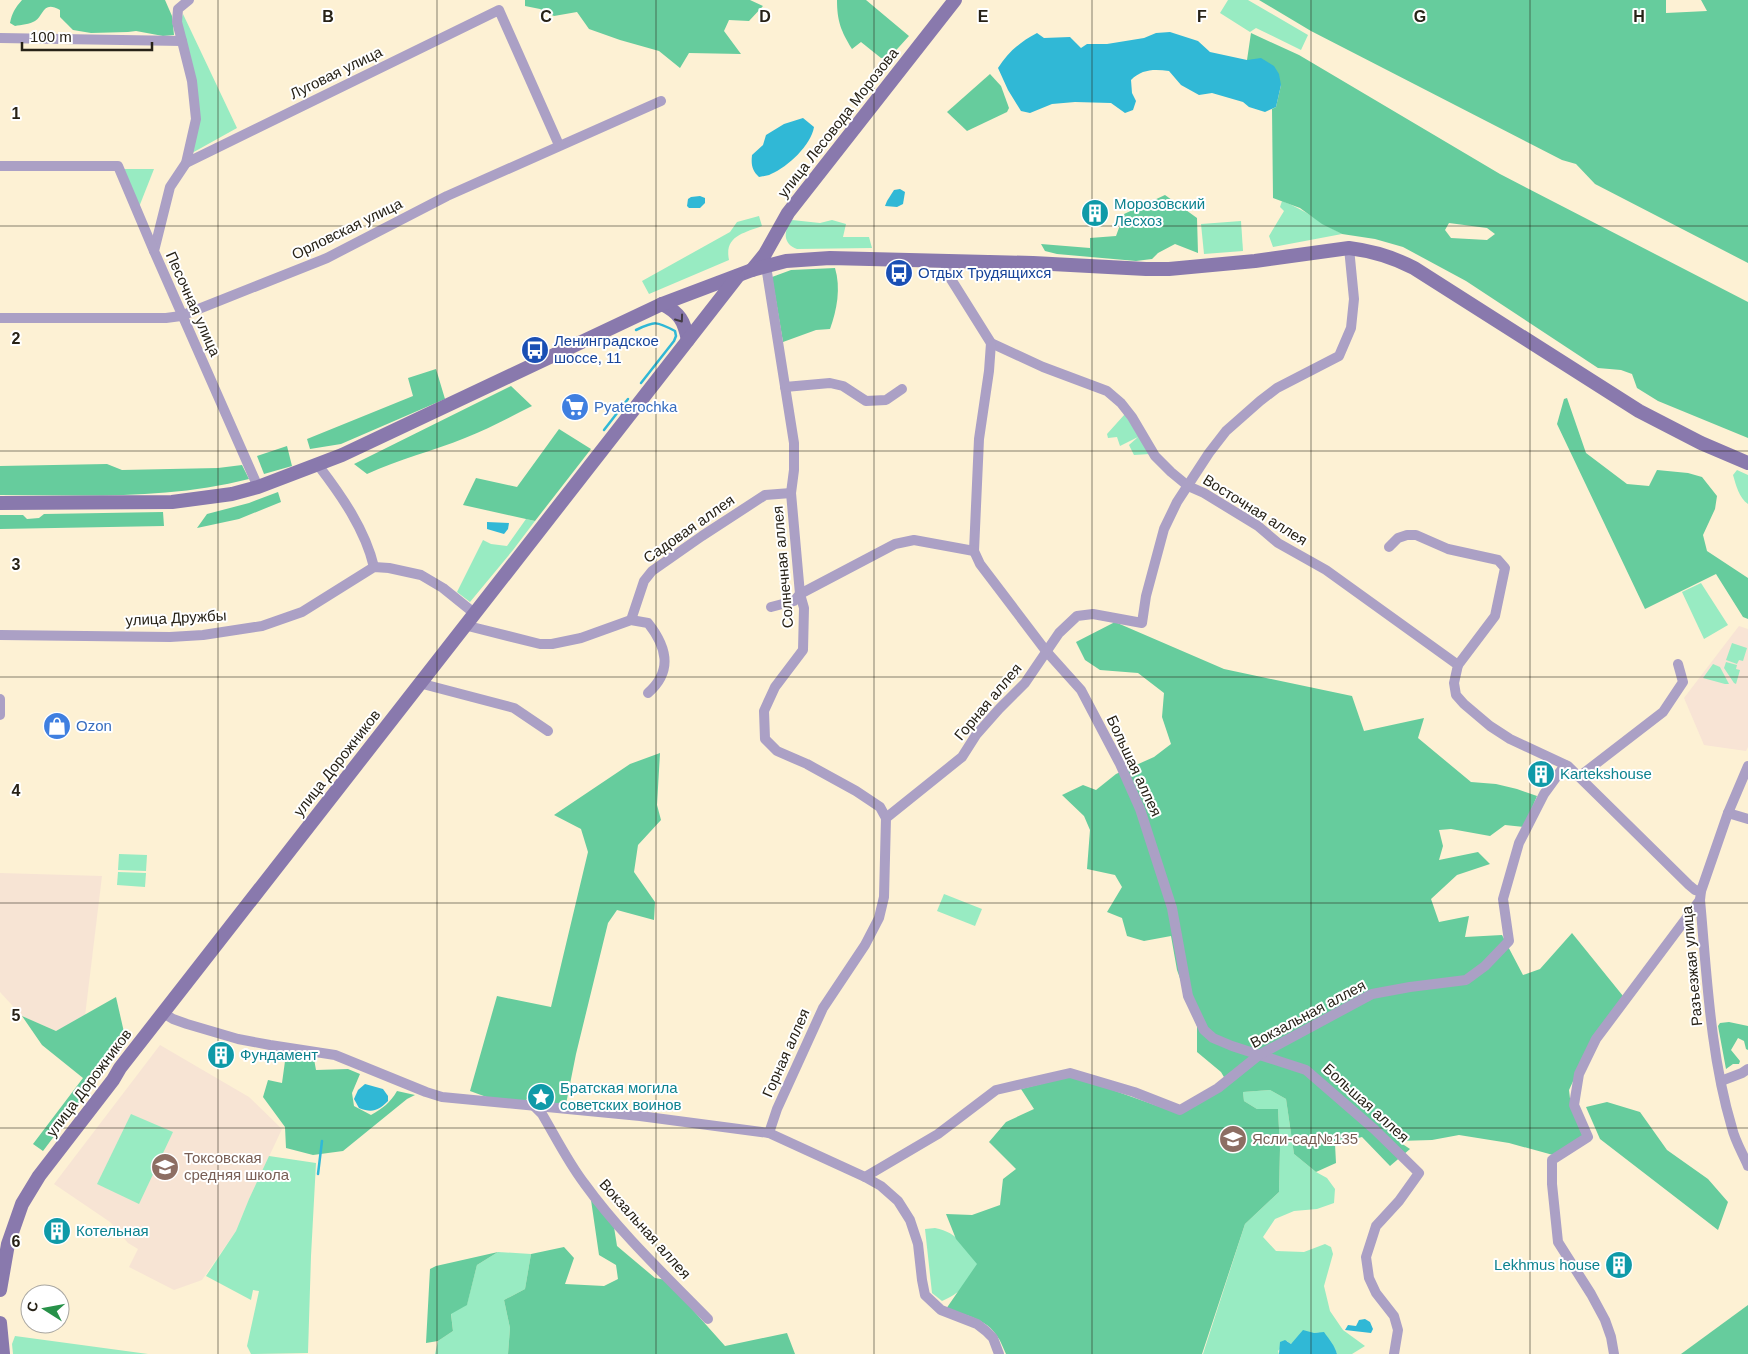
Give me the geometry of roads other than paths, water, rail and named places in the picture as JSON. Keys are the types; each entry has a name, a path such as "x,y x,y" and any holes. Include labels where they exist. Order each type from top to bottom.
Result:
{"main road":[{"name":"улица Лесовода Морозова","path":"752,270 760,261 788,213 955,0"},
{"path":"777,234 774,246 776,254 786,262"},
{"path":"0,503 172,502 232,494 258,487 318,465 662,304 766,266 830,258 1034,263 1169,269 1255,261 1349,248 1374,251 1414,268 1639,411 1701,443 1748,463"},
{"name":"улица Дорожников","path":"0,1289 8,1244 22,1204 31,1187 163,1013 738,275"},
{"path":"662,304 673,310 680,317 685,326 688,340"},
{"path":"0,1323 3,1354"}],"street":[{"name":"Песочная улица","path":"189,0 178,9 177,22 192,81 196,120 186,163 170,187 154,251 181,316 258,487"},
{"name":"Луговая улица","path":"186,163 499,10 559,146"},
{"path":"0,38 182,41"},
{"name":"Орловская улица","path":"0,318 166,318 181,316 328,258 447,196 661,101"},
{"path":"0,166 118,166 154,251"},
{"name":"Горная аллея","path":"769,1133 777,1109 823,1008 865,945 878,918 884,897 886,818 962,757 976,735 1025,683 1059,633 1078,616 1092,614 1142,623 1146,596 1164,529 1177,502 1209,452 1249,410 1277,388 1339,356 1351,328 1354,299 1349,248"},
{"path":"771,607 794,601 800,594 895,544 914,540 974,551 979,439 990,371 991,343 949,276 944,261"},
{"name":"Солнечная аллея","path":"766,266 794,443 794,470 791,493 800,594 804,608 803,650 774,687 764,711 766,739 777,750 856,791 880,808 886,818"},
{"name":"Восточная аллея","path":"991,343 1044,367 1107,391 1121,403 1132,417 1155,456 1188,486 1204,493 1258,526 1278,543 1326,570 1458,665"},
{"path":"785,387 830,383 843,386 866,401 886,400 902,389"},
{"path":"318,465 334,485 364,537 374,567 389,568 421,575 443,588 474,613"},
{"name":"Садовая аллея","path":"631,620 644,581 652,572 702,536 765,495 791,493"},
{"path":"1389,547 1398,538 1408,535 1416,536 1448,549 1498,560 1505,568 1495,616 1458,665 1454,683 1456,695 1490,726 1510,739 1568,766 1700,895 1596,1039 1579,1074 1574,1105 1588,1138 1552,1160 1558,1242 1605,1320 1614,1354"},
{"name":"Большая аллея","path":"974,551 980,564 1046,651 1081,690 1120,764 1140,809 1172,908 1188,996 1204,1030 1214,1038 1259,1055 1296,1065 1315,1076 1374,1128 1419,1173 1376,1226 1366,1257 1369,1278 1376,1293 1394,1316 1398,1330 1394,1354"},
{"name":"улица Дружбы","path":"0,635 170,637 204,635 262,626 302,612 374,567"},
{"path":"464,625 540,644 552,644 581,638 631,620 648,623 659,637 665,654 661,677 656,686 648,693"},
{"path":"1580,776 1663,712 1683,682 1678,664"},
{"path":"419,683 514,708 548,730"},
{"path":"0,699 0,716"},
{"name":"Вокзальная аллея","path":"865,1176 938,1134 996,1090 1070,1073 1134,1092 1180,1110 1218,1088 1259,1055 1372,994 1410,986 1466,980 1485,966 1509,941 1504,899 1519,843 1544,794 1565,765"},
{"name":"Разъезжая улица","path":"1748,766 1728,813 1700,895 1710,1014 1721,1081 1732,1129 1748,1166"},
{"path":"1728,813 1748,819"},
{"path":"163,1013 187,1024 238,1038 335,1055 442,1097 640,1116 769,1133 865,1176 898,1201 910,1220 918,1244 925,1295 942,1310 977,1324 986,1331 993,1338 999,1354"},
{"path":"1721,1081 1748,1069"},
{"name":"Вокзальная аллея","path":"533,1105 542,1114 582,1182 624,1233 708,1320"}],"water":[{"path":"1170,32 1198,41 1210,52 1247,60 1261,58 1274,66 1279,74 1281,85 1276,107 1265,112 1249,107 1243,102 1212,93 1199,95 1181,85 1169,71 1153,70 1139,74 1131,80 1132,93 1136,101 1133,110 1125,113 1111,103 1075,102 1052,104 1030,113 1021,111 1008,90 998,68 1015,48 1037,33 1044,38 1070,37 1081,48 1087,44 1107,44 1144,38 1156,33"},
{"path":"803,118 814,127 804,148 778,171 759,177 752,167 752,155 763,145 766,135 784,124"},
{"path":"900,189 905,192 903,204 897,207 885,206 894,190"},
{"path":"700,196 705,198 705,203 700,208 689,208 687,206 688,199"},
{"path":"487,522 509,523 508,529 504,534 487,529"},
{"path":"365,1084 383,1089 388,1096 388,1101 375,1110 359,1108 354,1099 358,1090"},
{"path":"1365,1319 1370,1322 1373,1329 1371,1333 1345,1330 1348,1325 1356,1326 1359,1320"},
{"path":"1303,1330 1314,1333 1324,1332 1337,1354 1279,1354 1280,1342 1285,1340 1291,1344"}],"waterway":[{"path":"636,330 656,323 675,331 676,336 641,383"},
{"path":"604,430 628,399"},
{"path":"318,1174 322,1141"}],"place":[{"name":"Морозовский Лесхоз","path":"1095,213"},
{"name":"Отдых Трудящихся","path":"899,273"},
{"name":"Ленинградское шоссе, 11","path":"535,350"},
{"name":"Pyaterochka","path":"575,407"},
{"name":"Ozon","path":"57,726"},
{"name":"Kartekshouse","path":"1541,774"},
{"name":"Фундамент","path":"221,1055"},
{"name":"Братская могила советских воинов","path":"541,1097"},
{"name":"Ясли-сад№135","path":"1233,1139"},
{"name":"Токсовская средняя школа","path":"165,1167"},
{"name":"Котельная","path":"57,1231"},
{"name":"Lekhmus house","path":"1619,1265"}]}
